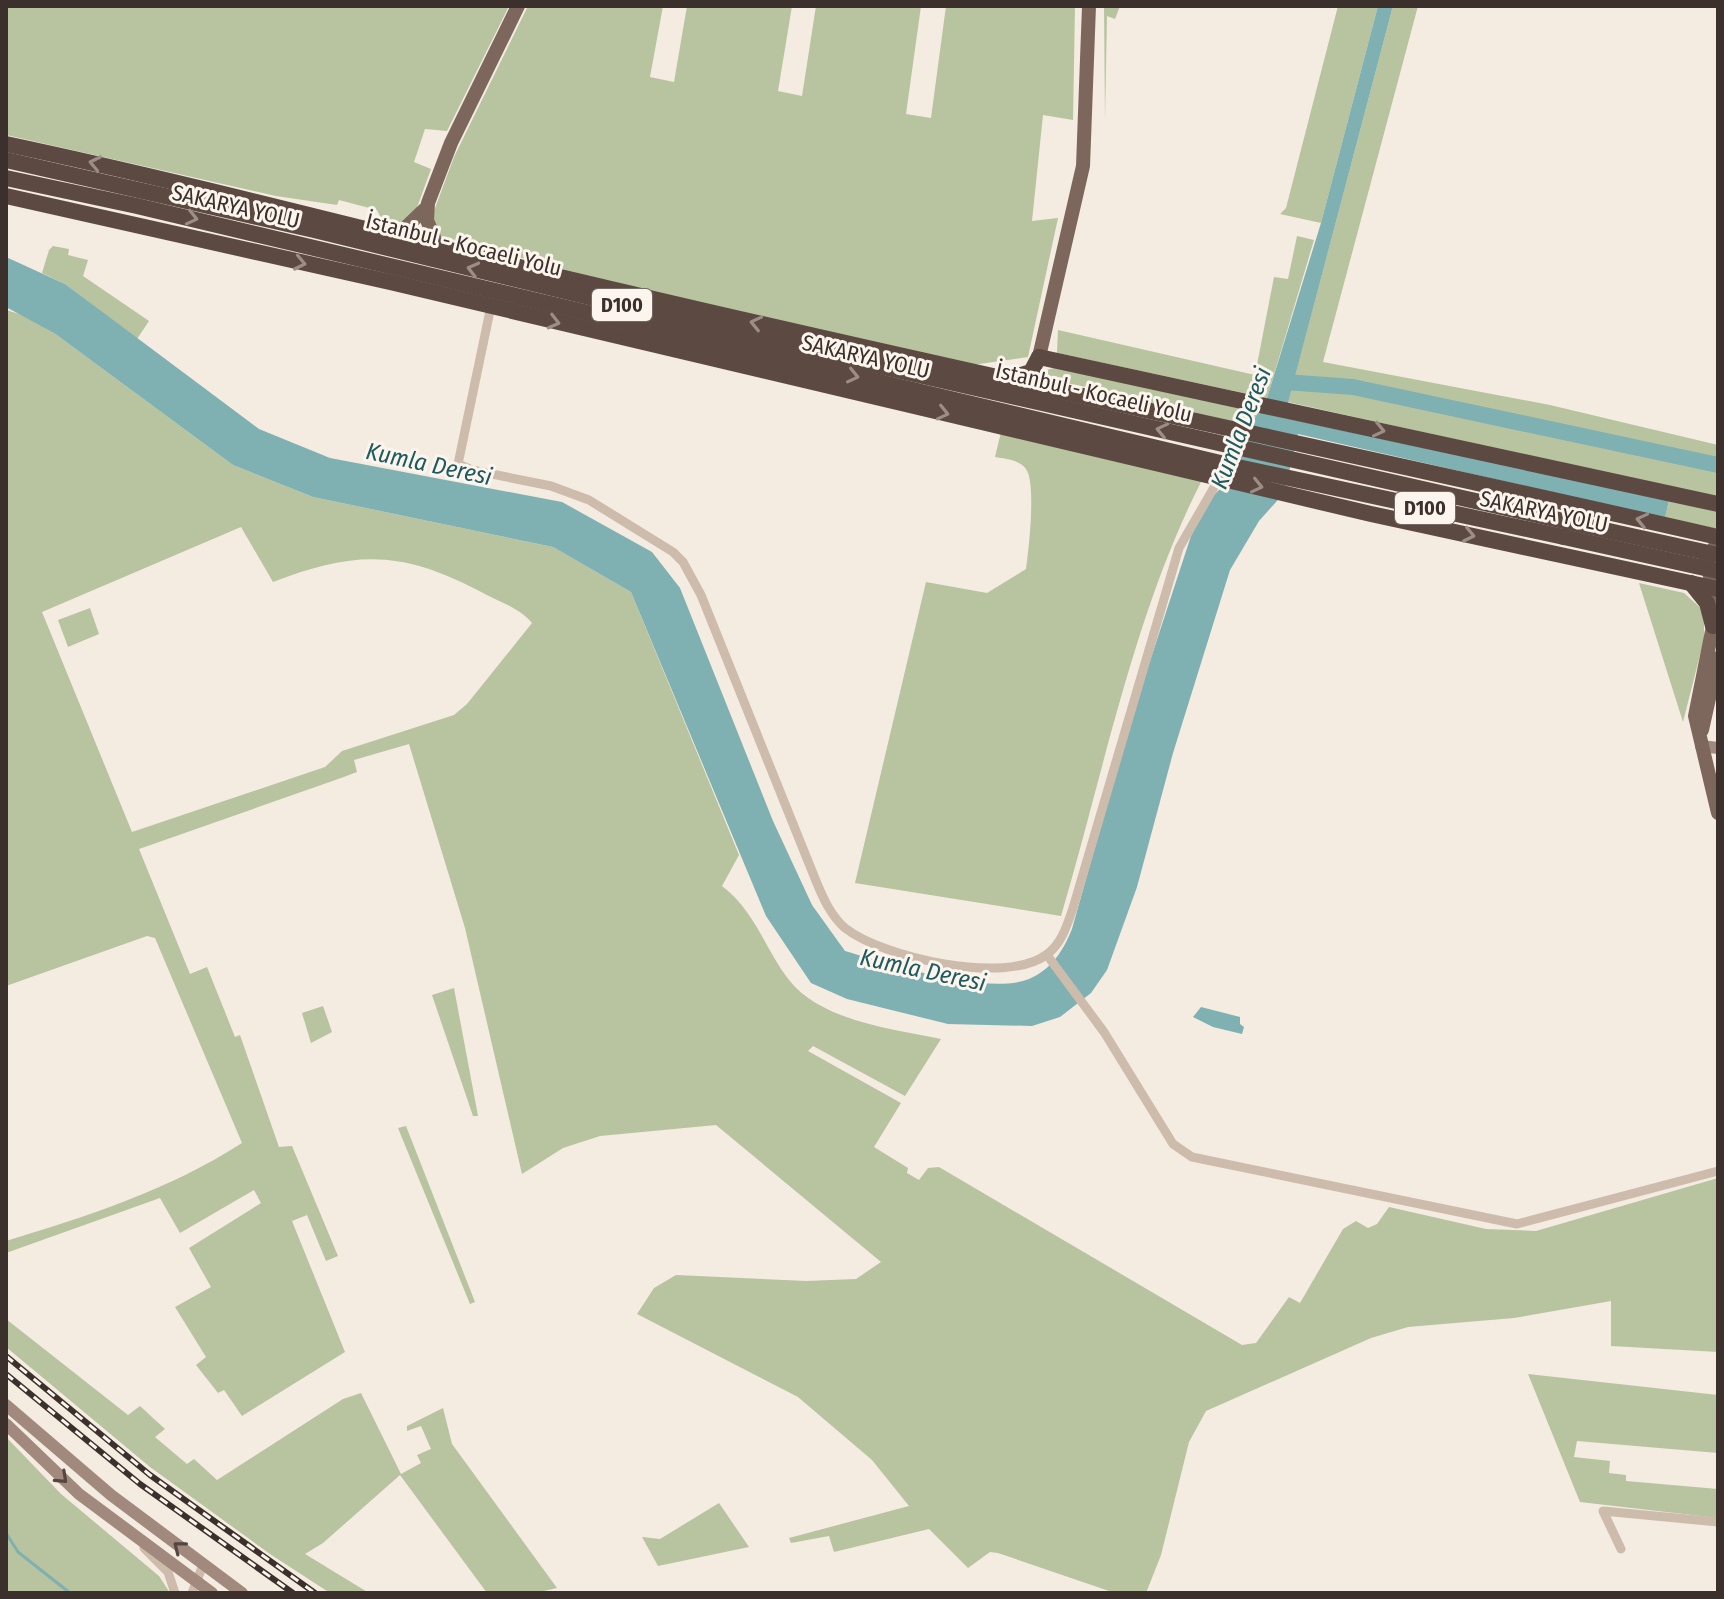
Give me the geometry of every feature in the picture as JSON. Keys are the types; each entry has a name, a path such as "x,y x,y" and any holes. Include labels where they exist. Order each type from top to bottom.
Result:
{"highway":[{"path":"6,144 140,173 1005,380 1097,399"},
{"name":"İstanbul - Kocaeli Yolu","path":"6,160 314,230 797,348 1240,439"},
{"path":"140,173 314,230"},
{"name":"SAKARYA YOLU","path":"6,181 58,189 1227,474 1566,529 1718,571"},
{"path":"6,196 1227,474"},
{"path":"1005,380 1031,372 1039,357"},
{"path":"1039,357 1042,382 1240,439"},
{"path":"1039,357 1718,504"},
{"name":"D100","path":"1240,439 1294,451 1319,466 1566,529 1718,555"},
{"path":"1294,451 1443,477 1718,540"},
{"path":"1319,466 1443,477"},
{"path":"1290,484 1438,528 1716,589"},
{"path":"1668,579 1685,568 1690,558 1692,545 1685,530"},
{"path":"1691,583 1707,603 1713,626"}],"main road":[{"path":"391,234 403,230 426,208 451,143 518,6"},
{"path":"1039,357 1083,166 1089,6"},
{"path":"426,208 431,235 437,245"},
{"path":"1718,540 1706,560 1716,589 1713,626 1696,704 1696,727 1718,813"},
{"path":"1701,746 1718,658"},
{"path":"1701,746 1718,748"},
{"path":"6,1405 111,1495 242,1593"},
{"path":"6,1424 79,1494 194,1587 212,1593"}],"street":[{"path":"491,306 458,464 569,491 626,521 683,562 701,595 816,881 843,926 879,946 958,966 1017,968 1048,957 1064,933 1179,548 1227,474"},
{"path":"1048,957 1087,1008 1173,1144 1192,1157 1517,1224 1718,1171"},
{"path":"1621,1549 1603,1511 1718,1522"},
{"path":"128,1531 168,1572 175,1593"},
{"path":"194,1587 203,1565"}],"green space":[{"path":"6,6 509,6 447,131 425,129 414,162 431,169 415,213 406,223 383,222 377,210 339,200 337,205 276,196 6,135"},
{"path":"528,6 663,6 650,77 674,82 687,6 792,6 778,91 802,96 816,6 921,6 906,114 931,118 946,6 1075,6 1073,120 1043,115 1032,221 1058,218 1028,357 972,365 622,285 437,235 434,211 454,157"},
{"path":"1104,6 1120,6 1115,19 1107,16 1105,120"},
{"path":"1338,6 1378,6 1321,223 1280,214 1286,208"},
{"path":"1393,6 1418,6 1323,362 1550,405 1718,445 1718,498 1288,402"},
{"path":"1297,236 1314,240 1267,398 1057,353 1058,330 1255,375 1274,277 1288,279"},
{"path":"53,246 69,249 68,255 88,260 83,276 149,321 137,339 65,284 42,273"},
{"path":"6,310 26,316 54,333 233,465 313,497 553,547 631,592 739,855 722,886 743,907 789,980 803,994 838,1014 859,1021 941,1039 905,1096 813,1046 808,1051 901,1103 874,1147 908,1168 907,1173 919,1180 928,1168 939,1167 1242,1345 1256,1343 1289,1297 1300,1303 1343,1229 1356,1221 1368,1228 1377,1224 1389,1207 1486,1229 1536,1231 1718,1178 1718,1352 1611,1346 1611,1301 1514,1318 1408,1327 1371,1338 1206,1411 1189,1442 1161,1555 1146,1593 1115,1593 998,1553 990,1552 968,1568 929,1529 834,1552 829,1536 791,1543 789,1538 909,1506 872,1460 798,1397 637,1314 654,1288 676,1275 806,1281 856,1279 881,1262 716,1125 600,1136 563,1148 522,1174 465,928 409,744 354,760 357,772 139,849 190,974 207,967 235,1037 240,1035 279,1147 292,1146 338,1256 326,1261 307,1215 292,1221 345,1352 242,1416 224,1390 218,1393 196,1365 206,1357 175,1307 211,1287 189,1248 261,1203 254,1190 180,1233 160,1198 6,1253 6,1241 157,1188 242,1143 155,938 147,936 6,986","holes":["241,527 273,582 303,571 357,560 405,563 456,580 516,610 532,623 467,704 454,715 342,751 325,767 132,832 42,612"]},
{"path":"1058,367 1261,408 1250,426 1101,395 1091,388 1047,379 1046,370"},
{"path":"1001,432 1203,478 1179,529 1139,637 1061,916 855,883 926,582 987,593 1026,569 1031,520 1030,482 1022,465 995,457"},
{"path":"1669,500 1718,510 1718,529 1665,518"},
{"path":"1639,583 1684,593 1704,611 1704,639 1683,722"},
{"path":"90,608 99,634 68,647 58,620"},
{"path":"454,988 478,1116 473,1116 432,995"},
{"path":"323,1006 332,1032 311,1043 302,1013"},
{"path":"406,1126 475,1302 470,1304 398,1128"},
{"path":"6,1319 128,1415 140,1406 165,1429 155,1437 187,1464 194,1459 217,1480 343,1399 361,1393 401,1474 421,1463 417,1455 431,1449 421,1426 407,1431 407,1426 443,1408 452,1444 557,1588 535,1593 487,1593 400,1475 323,1543 305,1554 369,1593 330,1593 270,1554 150,1467 6,1347"},
{"path":"1528,1374 1718,1395 1718,1453 1577,1441 1574,1457 1610,1461 1609,1473 1626,1475 1626,1481 1718,1489 1718,1518 1580,1502"},
{"path":"6,1437 61,1494 159,1576 170,1593 6,1593"},
{"path":"719,1503 749,1547 658,1566 642,1537 660,1539"}],"water":[{"path":"1378,6 1393,6 1284,418 1669,500 1665,518 1298,434 1284,493 1259,521 1230,570 1173,753 1137,887 1107,970 1091,993 1060,1017 1032,1026 948,1024 847,999 811,983 766,916 631,592 553,547 313,497 233,465 54,333 6,307 6,257 65,284 259,429 330,458 562,502 652,552 680,588 773,821 812,905 845,951 938,976 989,984 1011,983 1029,979 1050,965 1061,952 1072,929 1130,722 1191,536 1212,497 1229,480 1250,426 1267,398 1321,223"},
{"path":"1201,1007 1240,1017 1240,1024 1244,1027 1242,1034 1213,1027 1193,1017"}],"waterway":[{"name":"Kumla Deresi","path":"1285,382 1353,387 1718,465"},
{"path":"6,1533 18,1552 70,1593"}],"railway":[{"path":"6,1356 150,1475 315,1593"},
{"path":"6,1374 140,1484 293,1593"}]}
